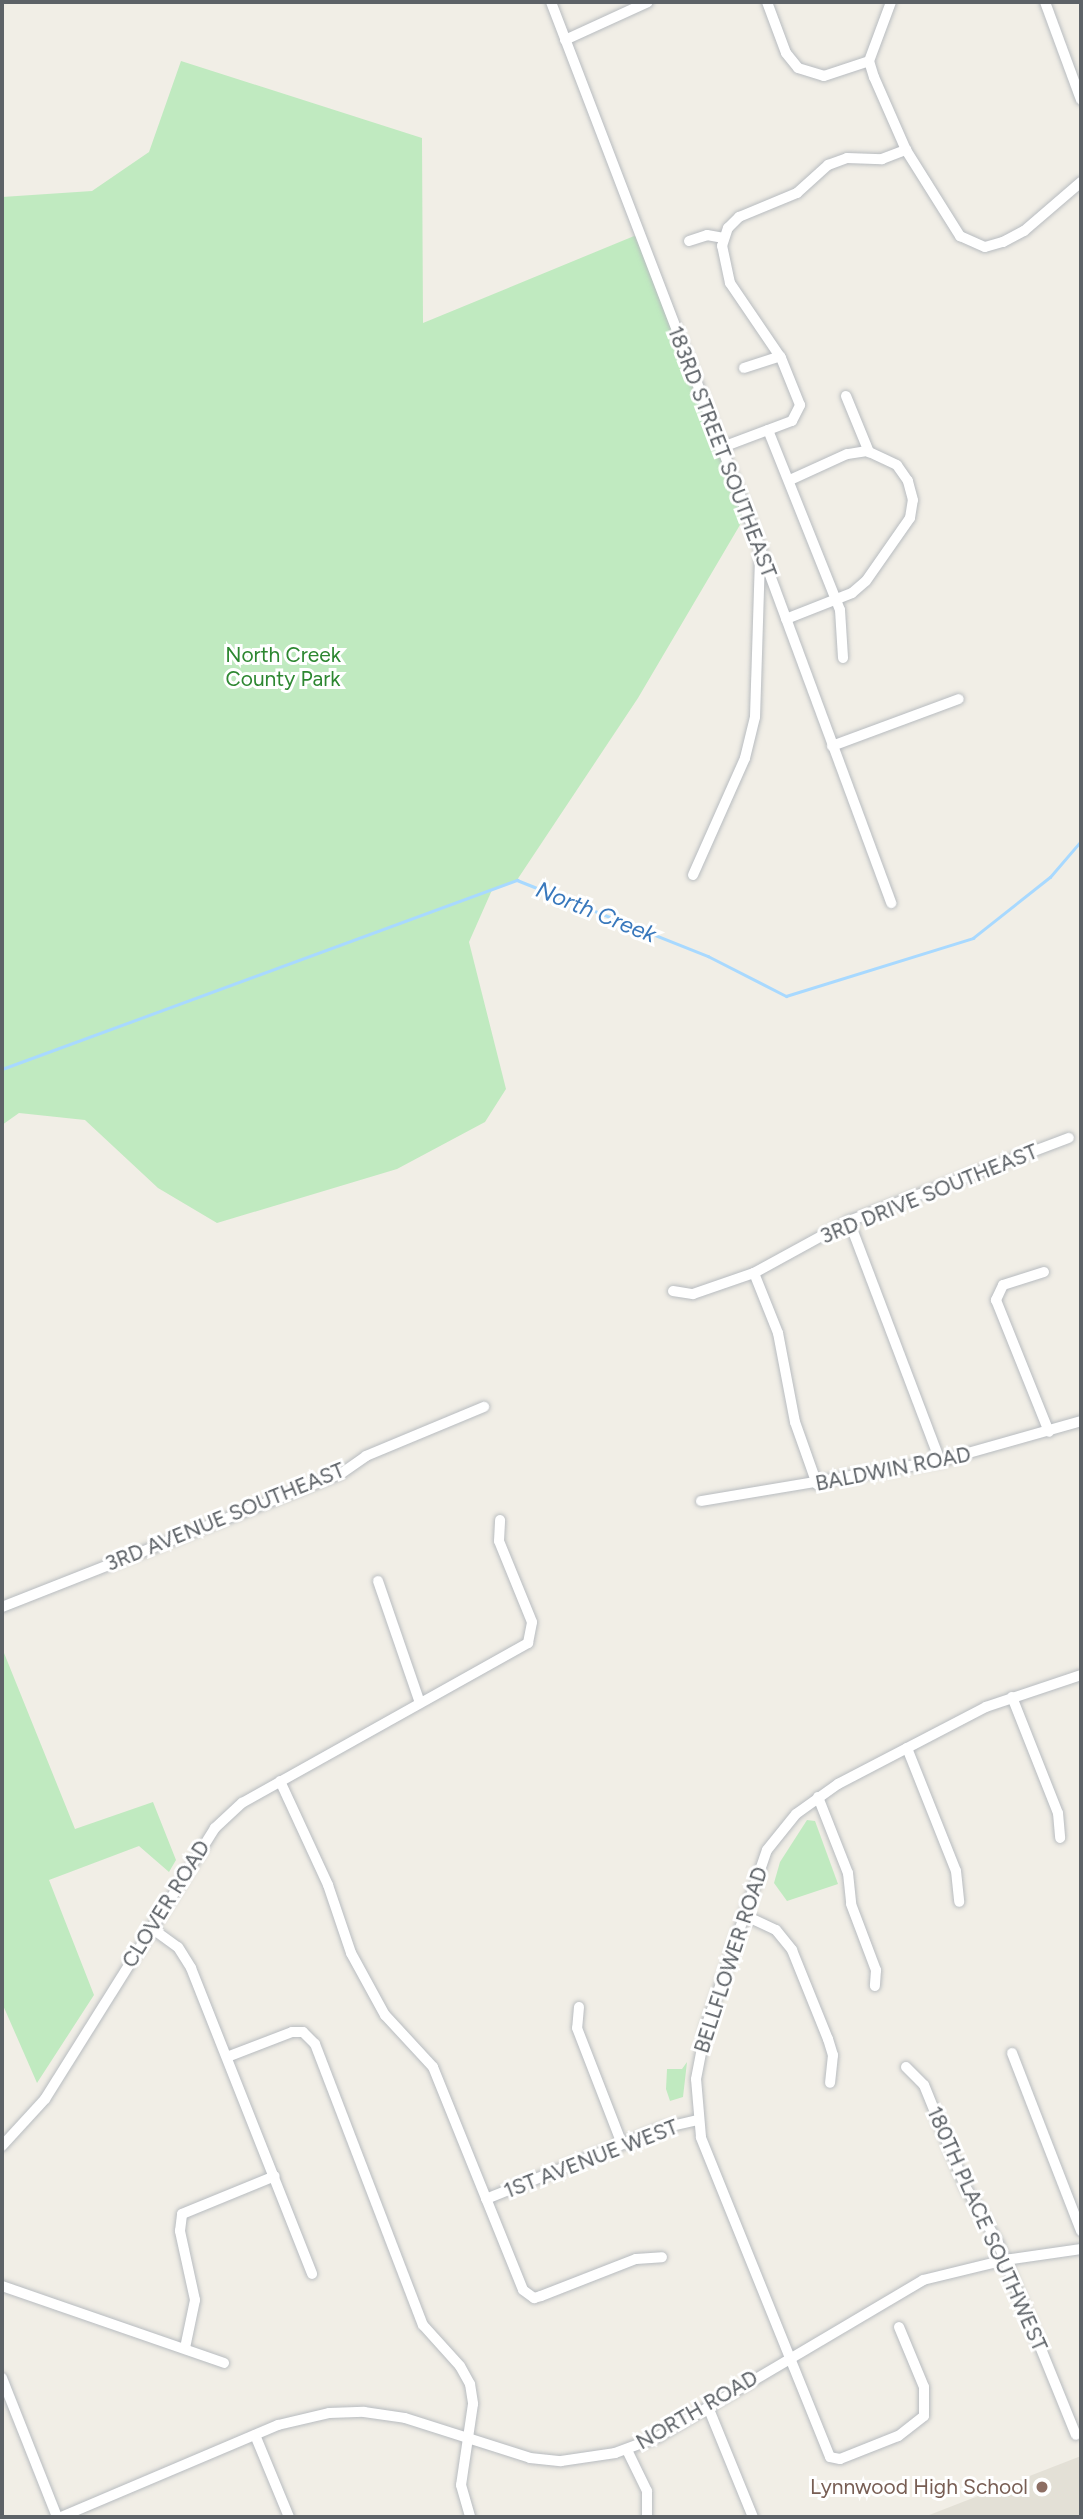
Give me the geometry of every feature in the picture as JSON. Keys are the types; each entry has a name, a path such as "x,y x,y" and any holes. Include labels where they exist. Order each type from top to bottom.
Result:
{"street":[{"name":"183RD STREET SOUTHEAST","path":"551,2 761,549 891,903"},
{"path":"565,40 648,2"},
{"path":"767,2 786,53 808,74 824,76 869,61"},
{"path":"891,2 869,61 906,150 950,225 970,244 985,247 1003,242 1024,231 1081,182"},
{"path":"1045,2 1081,100"},
{"path":"720,448 768,430 799,414 795,388 780,356 730,283 723,242 739,217 797,193 828,165 847,158 882,159 906,150"},
{"path":"689,241 707,235 723,242"},
{"path":"744,368 780,356"},
{"path":"846,396 869,452"},
{"path":"768,430 790,480 835,600 843,657"},
{"path":"786,619 835,600 866,581 910,518 913,500 908,481 897,465 869,452 847,454 790,480"},
{"path":"692,875 745,758 755,717 761,549"},
{"path":"832,746 959,699"},
{"name":"3RD DRIVE SOUTHEAST","path":"673,1292 694,1294 754,1273 849,1221 1069,1138"},
{"path":"849,1221 940,1461"},
{"path":"1044,1272 1003,1285 996,1300 1049,1432"},
{"path":"754,1273 778,1333 795,1422 817,1484"},
{"name":"3RD AVENUE SOUTHEAST","path":"2,1607 342,1474 366,1455 484,1407"},
{"name":"BALDWIN ROAD","path":"701,1501 817,1484 940,1461 1081,1421"},
{"name":"CLOVER ROAD","path":"2,2146 45,2099 150,1927 215,1828 242,1803 419,1700 523,1648 532,1637 532,1622 499,1541 500,1520"},
{"path":"379,1581 419,1700"},
{"name":"BELLFLOWER ROAD","path":"900,2327 924,2387 924,2416 898,2436 839,2459 827,2453 697,2120 696,2079 701,2046 767,1850 787,1822 818,1797 907,1748 1012,1697 1081,1675"},
{"path":"1012,1697 1059,1813 1060,1838"},
{"path":"907,1748 956,1871 959,1902"},
{"path":"280,1782 328,1885 351,1953 384,2015 433,2067 523,2290 534,2298 636,2259 662,2257"},
{"path":"818,1797 848,1873 851,1903 876,1970 875,1986"},
{"path":"746,1916 776,1930 792,1950 830,2047 830,2083"},
{"path":"150,1927 186,1957 312,2274"},
{"path":"579,2007 578,2028 622,2144"},
{"path":"227,2057 292,2032 303,2032 315,2044 423,2325 460,2366 470,2384 473,2404 461,2485 470,2517"},
{"path":"1012,2053 1081,2231"},
{"name":"180TH PLACE SOUTHWEST","path":"906,2067 924,2085 965,2186 1005,2260 1076,2435"},
{"name":"1ST AVENUE WEST","path":"486,2199 622,2144 697,2120"},
{"path":"185,2348 195,2300 179,2222 189,2208 275,2176"},
{"name":"NORTH ROAD","path":"59,2517 255,2435 316,2415 364,2412 405,2418 468,2441 545,2460 581,2459 626,2450 708,2407 913,2284 1005,2260 1081,2249"},
{"path":"2,2287 224,2363"},
{"path":"2,2378 59,2517"},
{"path":"708,2407 753,2517"},
{"path":"255,2435 289,2517"},
{"path":"626,2450 647,2491 647,2517"},
{"path":"91,2505 97,2517"}],"shaded area":[{"name":"Lynnwood High School","path":"1081,2456 1081,2517 924,2517"}],"green space":[{"name":"North Creek County Park","path":"181,61 422,138 423,323 639,234 747,513 638,698 517,880 492,890 469,942 506,1089 485,1122 397,1169 217,1223 158,1188 85,1120 19,1113 2,1125 2,197 92,191 149,152"},
{"path":"2,1648 75,1829 153,1802 176,1860 169,1872 139,1846 49,1880 94,1995 37,2083 2,2003"},
{"path":"807,1820 815,1821 838,1884 787,1901 774,1883 780,1862"},
{"path":"687,2062 683,2097 670,2101 666,2089 667,2069 682,2069"}],"waterway":[{"name":"North Creek","path":"2,1069 517,880 708,956 786,996 973,938 1050,877 1081,841"}],"place":[{"name":"Lynnwood High School","path":"1042,2487"}]}
